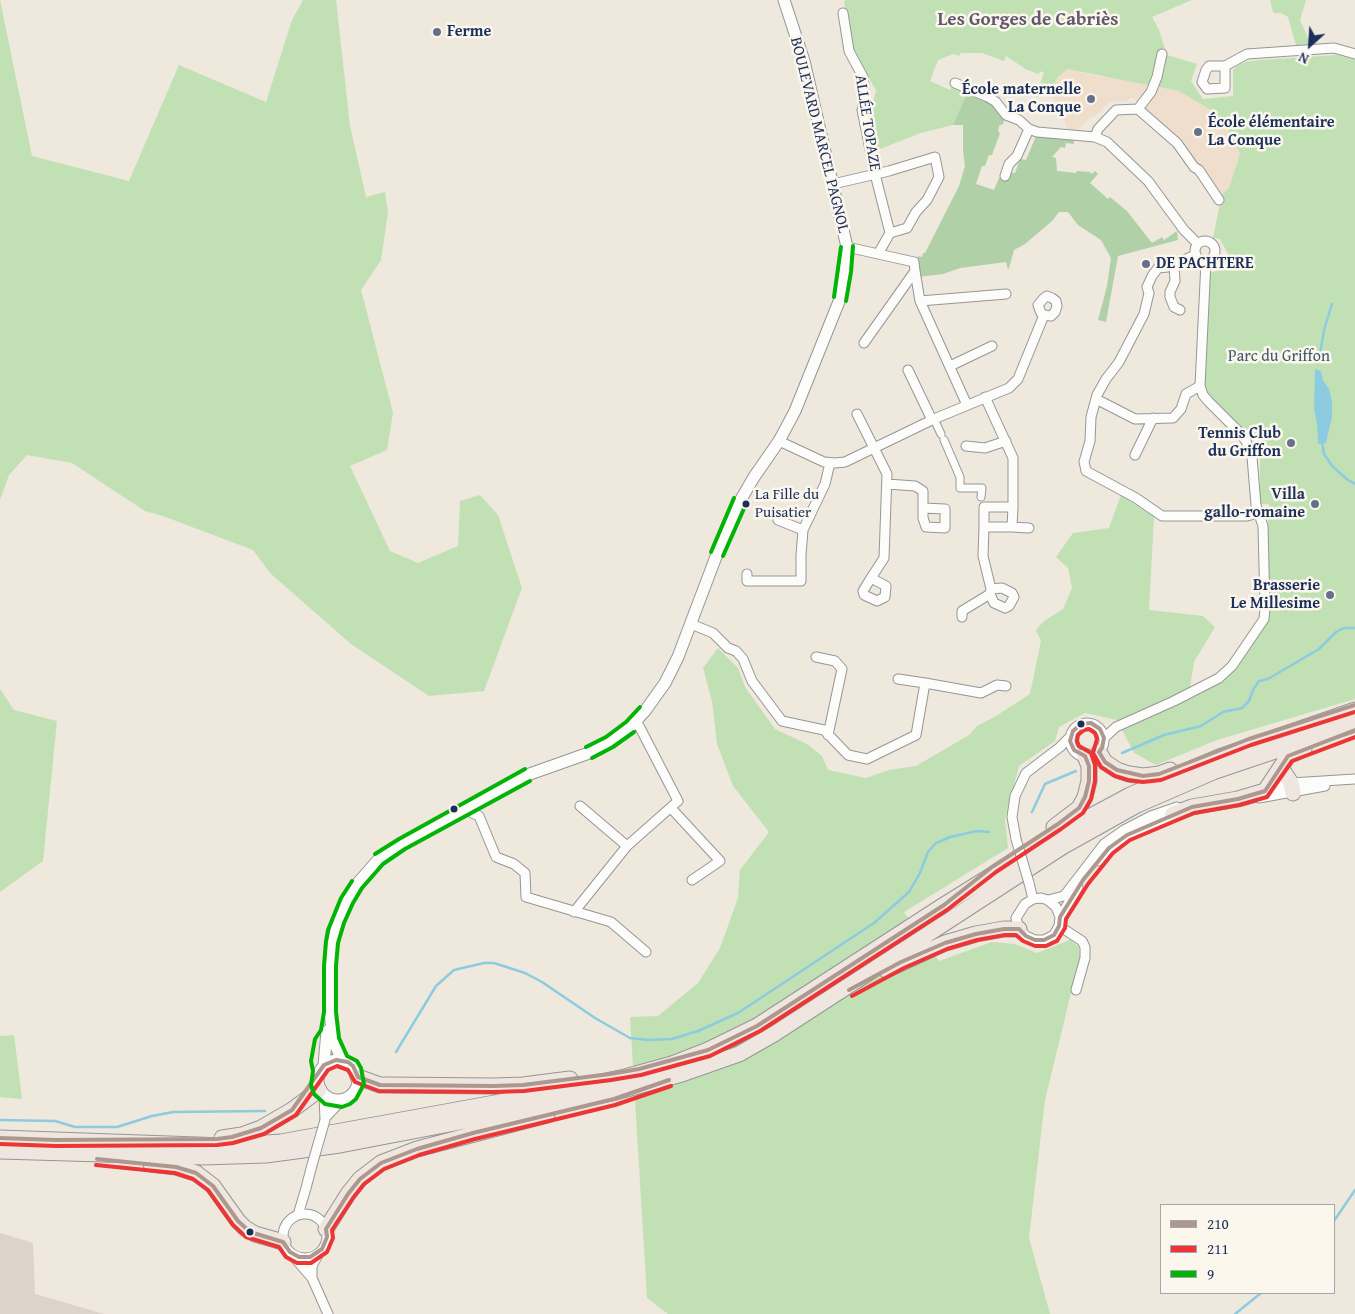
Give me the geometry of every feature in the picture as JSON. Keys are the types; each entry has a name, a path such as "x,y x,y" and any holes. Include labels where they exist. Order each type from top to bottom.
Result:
{"highway":[{"path":"1091,750 1117,770 1128,774 1143,776 1159,774 1249,739 1355,705"},
{"path":"0,1138 225,1146 281,1142 544,1094 625,1077 672,1064 708,1050 757,1026 1062,831 1130,795 1219,757 1355,710"},
{"path":"326,1229 360,1179 381,1163 396,1156 473,1133 614,1099 739,1054 804,1014 1062,846 1120,814 1213,772 1355,724"},
{"path":"1174,814 1192,807 1265,791 1288,756 1355,730"},
{"path":"944,905 992,866 1058,824 1079,808 1089,781 1091,750"},
{"path":"1281,768 1292,788"},
{"path":"804,1014 901,962 945,943 976,934 1019,928"},
{"path":"358,1077 380,1085 523,1085 617,1073 671,1061 708,1050"},
{"path":"0,1151 203,1157 266,1155 340,1145 612,1093 682,1074"},
{"path":"56,1140 217,1139 232,1137 261,1128 322,1093"},
{"path":"0,1151 131,1161 188,1170 213,1186 245,1228 286,1247"}],"street":[{"name":"BOULEVARD MARCEL PAGNOL","path":"324,1065 330,1012 332,942 338,921 357,884 379,859 390,851 527,775 589,753 609,742 636,720 666,682 692,624 717,554 740,501 754,477 779,442 795,411 840,299 847,247 804,61 784,0"},
{"name":"ALLÉE TOPAZE","path":"843,13 849,51 863,77 865,94 862,110 875,174 890,233"},
{"path":"1225,66 1247,54 1268,52 1334,48 1355,54"},
{"path":"1138,109 1152,92 1162,54"},
{"path":"955,83 988,97 996,102 1006,115 1020,120 1029,129 1037,132 1095,136 1107,142 1148,180 1184,230 1198,244"},
{"path":"1095,136 1098,129 1116,110 1138,109 1177,144 1194,167 1199,170 1219,200"},
{"path":"1005,176 1009,164 1017,156 1029,129"},
{"path":"833,184 935,157 939,177 927,200 916,212 907,228 890,233 878,254"},
{"path":"1205,241 1209,242 1214,248 1213,257 1206,261 1198,259 1194,251 1198,244 1205,241"},
{"path":"847,247 878,254 914,266"},
{"path":"1196,255 1174,265 1158,268 1152,276 1147,286 1149,293 1144,314 1119,362 1106,378 1096,400 1090,441 1084,462 1086,471 1136,498 1162,516 1247,516 1258,513"},
{"path":"1033,899 1016,839 1012,816 1014,796 1026,773 1043,759 1050,756 1091,750 1116,727 1219,678 1232,666 1264,619 1263,526 1256,505 1252,457 1240,433 1203,395 1200,386 1206,261"},
{"path":"1174,265 1175,280 1170,292 1170,298 1174,307 1180,310"},
{"path":"914,266 920,301 967,405"},
{"path":"864,343 914,266"},
{"path":"920,301 1006,294"},
{"path":"779,442 830,463 846,462 933,420 1009,388 1018,378 1044,315"},
{"path":"950,366 992,346"},
{"path":"908,370 960,477 960,488 982,488 983,556 990,591 962,611 962,617"},
{"path":"1096,400 1135,420 1173,418 1181,409 1186,394 1200,386"},
{"path":"985,397 1013,458 1012,527"},
{"path":"857,414 887,474 884,558 872,578"},
{"path":"1135,455 1153,418"},
{"path":"966,446 985,448 1006,441"},
{"path":"747,574 747,581 801,581 803,530 824,484 830,463"},
{"path":"887,484 915,486 923,491 923,508"},
{"path":"982,503 1013,507"},
{"path":"778,520 803,530"},
{"path":"984,527 1029,528"},
{"path":"692,624 713,633 728,648 736,651 743,659 752,681 782,722 824,730 848,756 867,759 916,734 925,683"},
{"path":"816,657 835,661 842,669 828,735"},
{"path":"898,679 981,693 997,685 1006,686"},
{"path":"574,912 627,846 678,801 636,720"},
{"path":"1050,756 1071,736 1076,727 1081,724 1091,723 1116,727"},
{"path":"1091,750 1100,728 1096,725"},
{"path":"1071,736 1072,746 1091,750"},
{"path":"1076,990 1085,958 1085,948 1082,941 1060,922 1056,907 1048,900 1033,899 1025,904 1016,918 1019,928 1026,936 1034,940 1044,940 1054,935 1060,922 1064,908 1082,880 1109,848 1127,835 1174,814 1292,788 1355,779"},
{"path":"1048,900 1064,896 1104,844 1124,830 1171,808 1268,788 1292,788"},
{"path":"474,804 472,813 479,816 496,856 514,864 525,873 526,897 611,922 646,952"},
{"path":"580,806 627,846"},
{"path":"671,808 720,861 692,880"},
{"name":"BOULEVARD MARCEL PAGNOL","path":"330,1012 333,1040 342,1060"},
{"path":"298,1215 326,1119 340,1101 352,1095 358,1084 358,1077 353,1066 342,1060 336,1060 324,1065 317,1077 322,1093 326,1119"},
{"path":"322,1093 329,1099 340,1101"},
{"path":"306,1188 313,1215"},
{"path":"312,1278 312,1266 326,1242 326,1229 321,1220 313,1215 303,1213 290,1219 284,1229 286,1247 312,1278 328,1314"},
{"path":"286,1247 304,1258 319,1253"}],"shaded area":[{"name":"École maternelle La Conque","path":"1067,69 1151,85 1138,102 1133,98 1129,98 1128,101 1110,102 1077,130 1067,129 1059,104 1048,95 1058,77"},
{"name":"École élémentaire La Conque","path":"1157,86 1179,91 1211,110 1225,122 1240,154 1229,188 1222,194 1196,161 1193,163 1147,115 1149,112 1144,107"},
{"path":"0,1233 33,1243 35,1294 104,1314 0,1314"}],"green space":[{"path":"0,0 32,156 129,181 179,65 266,102 292,20 303,0 336,0 350,126 366,197 385,192 388,212 381,260 361,290 393,413 387,450 350,466 390,551 418,563 458,546 460,501 480,495 498,515 522,588 484,691 429,696 351,644 270,573 253,550 145,511 72,463 27,455 9,475 0,500"},
{"name":"Parc du Griffon","path":"845,0 1192,0 1152,17 1159,30 1167,55 1197,64 1191,81 1203,99 1233,96 1233,70 1246,62 1337,55 1355,60 1355,699 1217,740 1156,765 1134,753 1117,720 1085,713 1059,727 1055,741 1019,766 1005,819 1008,848 904,912 939,961 992,942 1015,944 1037,953 1070,940 1078,946 1080,956 1045,1100 1029,1238 1050,1314 668,1314 647,1298 630,1017 658,1016 698,983 720,948 738,898 740,870 769,832 733,786 717,744 712,701 703,668 718,648 738,668 745,687 775,729 807,744 822,756 828,770 866,778 889,770 916,766 969,735 977,726 1030,694 1041,641 1036,630 1044,621 1063,609 1072,588 1068,568 1056,557 1073,533 1109,528 1121,495 1154,517 1149,610 1203,616 1215,627 1194,662 1188,699 1224,681 1266,622 1266,526 1268,524 1269,504 1260,504 1260,447 1263,436 1261,433 1245,433 1211,400 1203,385 1209,273 1220,270 1228,254 1220,239 1213,238 1222,194 1229,188 1240,154 1225,123 1211,110 1179,91 1067,69 1058,77 1048,95 1035,97 1044,73 1040,71 1039,74 1027,70 1006,56 1004,61 982,53 961,53 959,56 953,54 938,60 930,81 950,90 953,84 968,91 953,125 921,133 875,151 868,125 876,90 855,56"},
{"path":"1270,0 1306,0 1300,20 1311,45 1296,45 1288,17 1281,13 1273,12"},
{"path":"968,91 989,101 1005,118 1003,124 999,126 998,131 1000,133 992,155 989,155 985,166 982,166 976,184 994,190 999,178 1009,180 1011,173 1015,173 1020,159 1026,160 1036,136 1074,140 1074,144 1066,143 1065,148 1061,147 1052,157 1056,158 1057,171 1090,172 1092,174 1095,171 1098,174 1090,183 1108,199 1110,197 1127,211 1152,243 1162,237 1164,240 1177,231 1178,240 1118,256 1106,322 1098,320 1107,286 1111,258 1101,240 1078,225 1068,212 1059,212 1052,221 1025,244 1014,250 1008,269 1006,262 960,268 943,274 918,277 916,270 918,256 922,257 923,253 925,253 959,186 965,166 963,125 953,125"},
{"path":"0,689 14,710 57,721 43,861 0,892"},
{"path":"14,1035 22,1099 0,1097 0,1036"}],"water":[{"path":"1315,369 1321,371 1323,380 1329,389 1332,402 1332,417 1326,443 1318,444 1314,409"}],"waterway":[{"path":"1319,360 1324,330 1332,304"},
{"path":"1322,442 1324,454 1333,467 1355,484"},
{"path":"1122,753 1164,735 1201,726 1223,712 1242,708 1249,701 1259,681 1268,679 1319,649 1336,632 1344,628 1355,628"},
{"path":"1032,812 1045,784 1076,771"},
{"path":"396,1052 436,986 454,970 484,963 494,963 525,973 630,1038 648,1040 672,1039 698,1031 738,1013 874,923 909,892 920,873 928,852 936,843 950,837 977,831 989,832"},
{"path":"0,1120 55,1121 75,1127 117,1127 152,1116 173,1112 265,1111"},
{"path":"1335,1220 1355,1190"},
{"path":"1235,1314 1260,1294"}],"transit line":[{"name":"9","path":"846,301 853,246"},
{"name":"9","path":"834,297 841,247"},
{"name":"9","path":"711,552 734,498"},
{"name":"9","path":"723,556 746,504"},
{"name":"210","path":"0,1138 56,1140 217,1139 232,1137 261,1128 292,1110 324,1065 336,1060 348,1062 353,1066 358,1077 380,1085 494,1086 523,1085 610,1074 639,1069 708,1050 757,1026 944,905 992,867 1079,808 1085,797 1089,781 1089,766 1085,756 1074,750 1070,741 1073,731 1081,724 1091,723 1100,729 1104,738 1099,752 1105,762 1117,770 1143,776 1159,774 1249,739 1355,705"},
{"name":"9","path":"586,747 606,737 626,722 640,707"},
{"name":"211","path":"0,1144 56,1146 217,1145 233,1143 264,1134 296,1115 328,1070 337,1066 348,1070 355,1082 379,1091 494,1092 524,1091 611,1080 641,1075 710,1056 760,1031 947,910 996,872 1083,813 1091,799 1095,781 1095,765 1091,753 1079,746 1077,741 1078,735 1084,730 1089,729 1095,733 1097,739 1093,753 1101,767 1115,776 1143,782 1161,780 1251,745 1355,712"},
{"name":"210","path":"849,990 901,962 945,943 976,934 1004,929 1019,929 1026,936 1035,940 1044,940 1054,935 1059,926 1060,917 1083,880 1109,848 1127,835 1192,807 1238,799 1265,791 1288,756 1355,730"},
{"name":"9","path":"592,758 613,747 634,732"},
{"name":"211","path":"852,996 904,968 947,949 977,940 1016,935 1023,941 1035,946 1046,946 1057,941 1065,928 1066,919 1088,884 1113,853 1130,840 1194,813 1239,805 1267,797 1292,761 1355,737"},
{"name":"9","path":"375,854 525,769"},
{"name":"9","path":"326,941 324,1012 321,1030 315,1039 311,1061 313,1071 311,1085 314,1094 325,1104 342,1107 356,1099 364,1084 361,1068 357,1061 347,1056 339,1038 336,1012 338,943 353,903 362,888 383,864 405,849 530,781"},
{"name":"9","path":"326,941 328,930 341,898 352,881"},
{"name":"210","path":"97,1159 176,1167 196,1173 213,1186 238,1221 250,1232 283,1242 290,1252 299,1257 310,1257 322,1249 327,1237 326,1229 348,1194 360,1179 381,1163 417,1149 473,1133 614,1099 669,1080"},
{"name":"211","path":"96,1165 175,1173 193,1179 208,1190 233,1225 246,1237 279,1247 286,1257 297,1263 311,1263 327,1252 333,1238 332,1230 353,1198 364,1184 384,1169 419,1155 475,1139 615,1105 671,1086"}],"place":[{"name":"Ferme","path":"437,32"},
{"name":"École maternelle La Conque","path":"1091,99"},
{"name":"École élémentaire La Conque","path":"1198,132"},
{"name":"DE PACHTERE","path":"1146,264"},
{"name":"Tennis Club du Griffon","path":"1291,443"},
{"name":"La Fille du Puisatier","path":"746,504"},
{"name":"Villa gallo-romaine","path":"1315,504"},
{"name":"Brasserie Le Millesime","path":"1330,595"}],"district":[{"name":"Les Gorges de Cabriès","path":"1028,20"}]}
